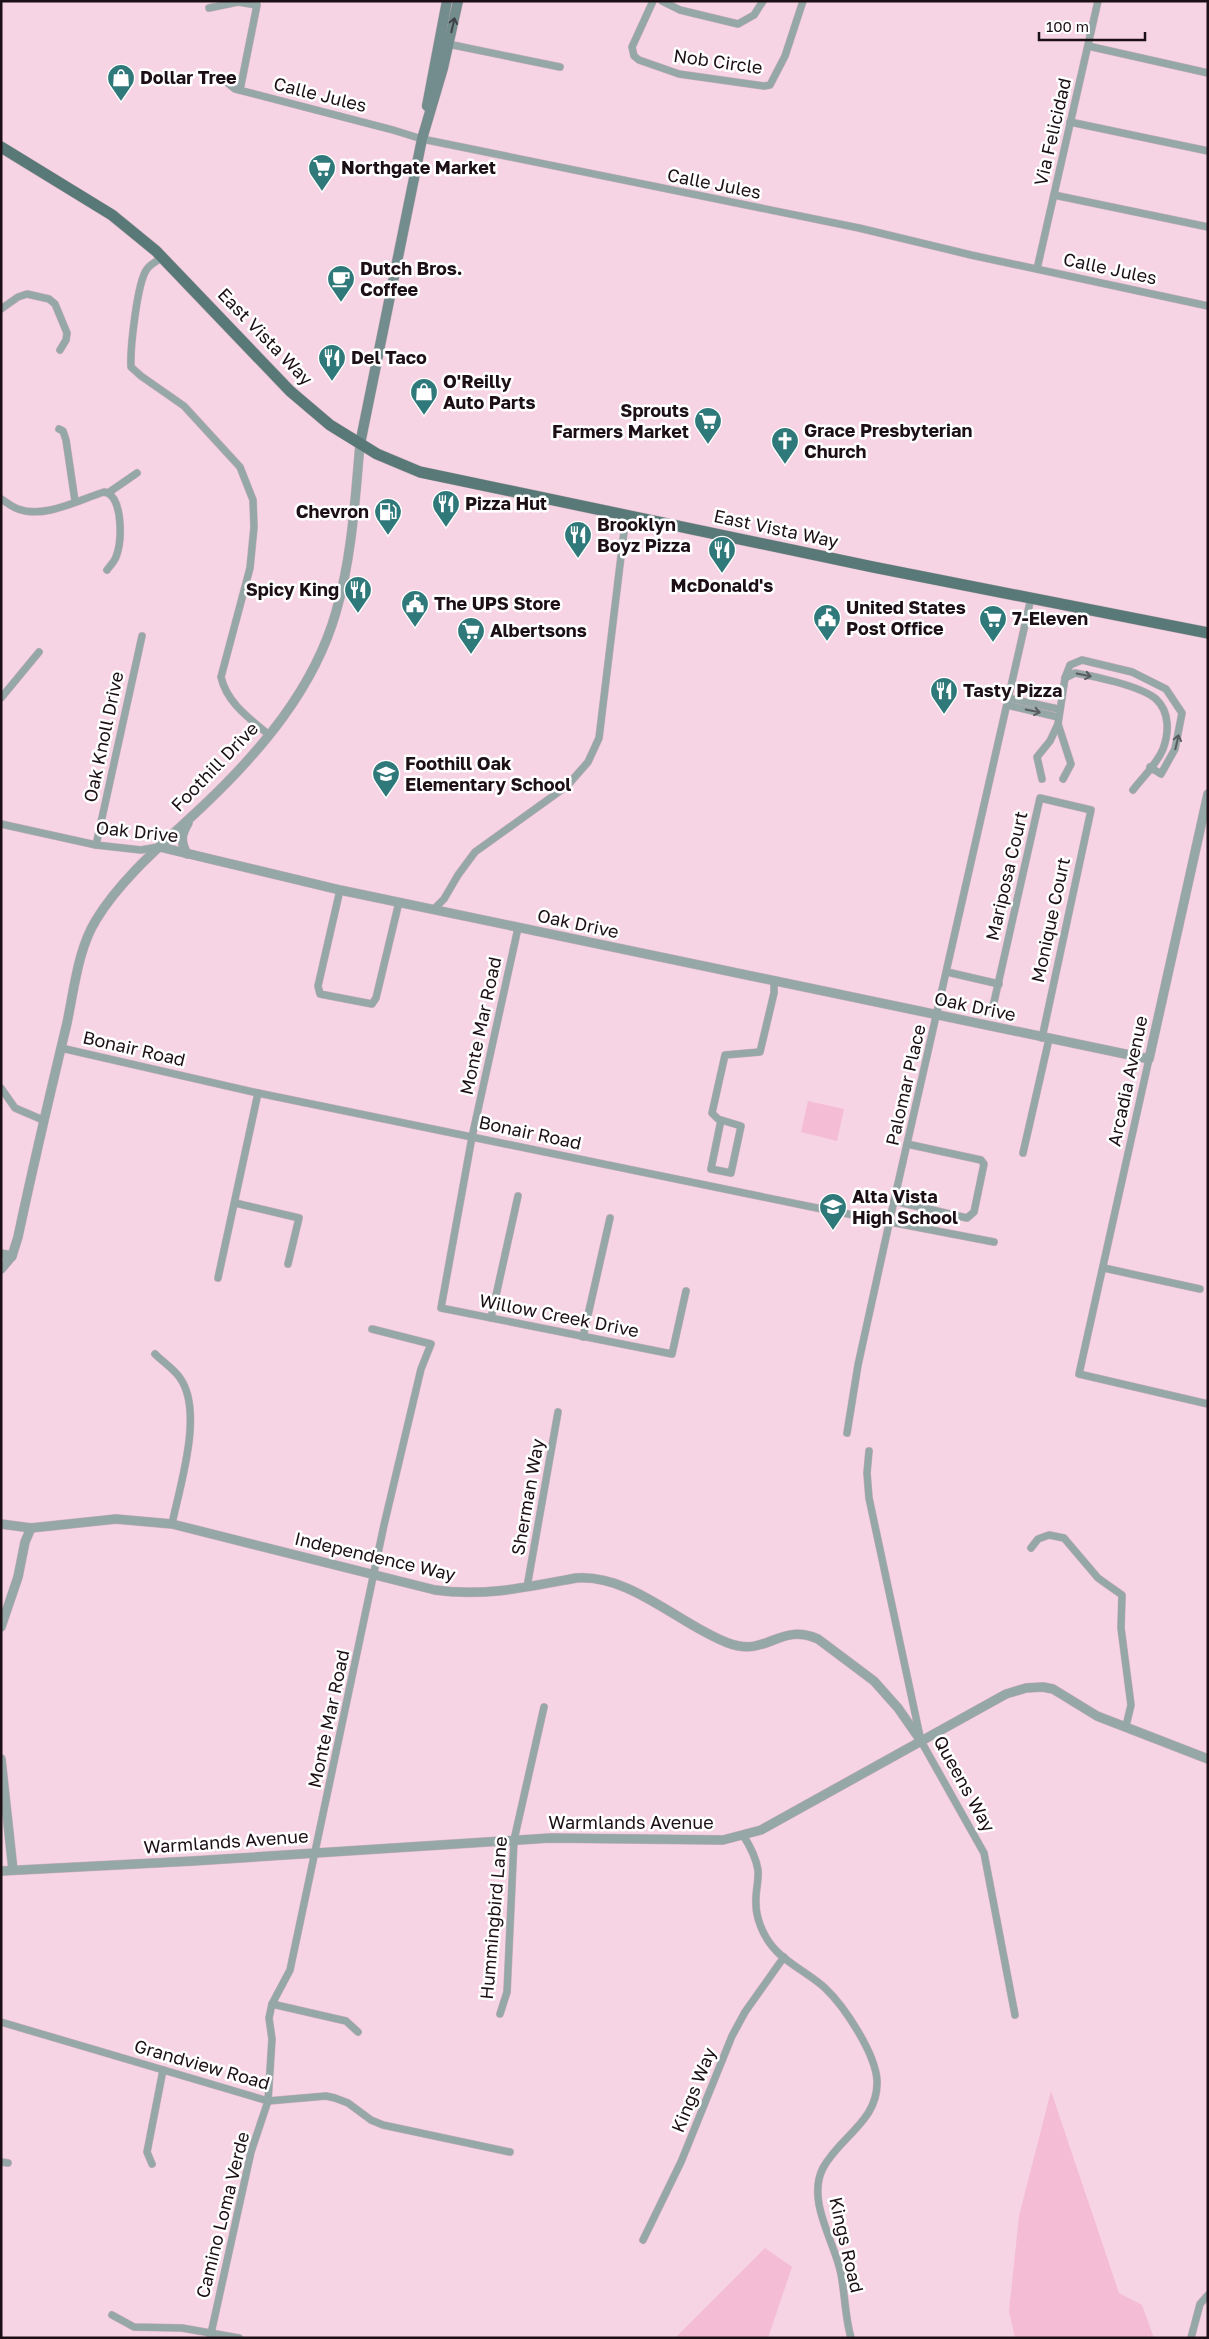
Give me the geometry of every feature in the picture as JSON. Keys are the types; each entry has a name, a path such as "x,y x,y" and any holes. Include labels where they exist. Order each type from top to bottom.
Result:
{"main road":[{"path":"422,140 430,82 446,1"},
{"path":"360,444 380,334 422,140 458,1"},
{"name":"East Vista Way","path":"1,147 112,215 162,257 290,390 330,425 377,454 439,477 1208,633"}],"street":[{"name":"Nob Circle","path":"653,1 632,47 634,56 639,60 679,74 764,86 770,85 785,56 803,1"},
{"path":"662,1 680,10 738,24 754,15 763,1"},
{"name":"Via Felicidad","path":"1038,269 1098,1"},
{"path":"209,8 238,2 257,5 240,90"},
{"path":"448,44 560,67"},
{"path":"1088,46 1208,73"},
{"name":"Calle Jules","path":"220,77 240,90 393,130 422,140 859,228 1208,306"},
{"path":"1070,122 1208,151"},
{"path":"1054,195 1208,227"},
{"path":"162,257 147,269 139,288 130,352 132,367 141,376 184,406 240,467 253,500 254,527 250,568 221,677 224,691 237,708 269,735"},
{"path":"1,309 18,297 27,294 49,299 55,304 67,332 66,340 60,350"},
{"path":"59,429 63,431 66,440 75,502"},
{"name":"Foothill Drive","path":"12,1256 18,1237 43,1120 84,948 93,926 132,875 193,815 269,735 292,705 317,662 336,613 352,539 360,444"},
{"path":"1,499 17,509 33,512 49,510 104,492 108,493 137,473"},
{"path":"107,570 116,558 120,538 115,500 108,493"},
{"path":"434,909 444,899 458,875 475,852 567,786 578,776 594,751 602,714 626,515"},
{"name":"Palomar Place","path":"848,1433 858,1365 1031,598"},
{"name":"Oak Knoll Drive","path":"96,845 142,636"},
{"path":"1,698 39,652"},
{"path":"1042,778 1037,757 1050,741 1058,717 1066,672 1070,665 1082,660 1126,670 1166,689 1182,713 1175,750 1161,774 1150,767"},
{"path":"1065,678 1075,673 1080,674 1125,685 1155,698 1168,723 1162,750 1133,790"},
{"path":"1008,702 1058,717"},
{"path":"1058,717 1071,764 1062,779"},
{"name":"Arcadia Avenue","path":"1208,794 1206,812 1079,1374 1208,1404"},
{"name":"Mariposa Court","path":"992,1011 1040,798 1091,810"},
{"name":"Monique Court","path":"1023,1153 1091,810"},
{"path":"186,854 182,846 182,834 193,815"},
{"name":"Oak Drive","path":"1,824 96,845 141,850 160,847 340,890 1149,1060"},
{"path":"340,890 318,986 320,994 372,1004 376,998 399,902"},
{"name":"Monte Mar Road","path":"441,1308 472,1137 518,928"},
{"path":"947,972 998,984"},
{"path":"721,1120 711,1169 731,1173 741,1126 721,1120 712,1113 725,1055 760,1052 774,993 774,981"},
{"name":"Bonair Road","path":"61,1048 258,1093 812,1207 994,1242"},
{"path":"1,1088 15,1108 25,1114 43,1120"},
{"path":"218,1278 258,1093"},
{"path":"894,1201 967,1218 974,1212 984,1164 981,1160 907,1144"},
{"path":"491,1318 518,1196"},
{"path":"235,1203 299,1218 288,1264"},
{"path":"584,1336 610,1218"},
{"path":"1,1254 12,1256 1,1269"},
{"path":"1104,1268 1204,1289"},
{"name":"Willow Creek Drive","path":"441,1308 672,1354 686,1291"},
{"name":"Monte Mar Road","path":"268,2101 272,2039 269,2018 272,2004 290,1970 384,1525 421,1369 431,1344 372,1329"},
{"path":"155,1354 181,1380 188,1398 192,1425 172,1524"},
{"name":"Sherman Way","path":"527,1587 558,1412"},
{"name":"Queens Way","path":"869,1450 867,1473 869,1498 922,1741 984,1853 1015,2015"},
{"name":"Independence Way","path":"1,1524 31,1528 116,1519 172,1524 435,1590 458,1594 484,1594 587,1577 617,1583 727,1642 747,1648 766,1644 781,1636 793,1633 808,1635 818,1639 874,1682 898,1708 922,1741"},
{"path":"1,1627 18,1577 25,1542 31,1528"},
{"path":"1031,1548 1038,1539 1049,1535 1064,1538 1098,1578 1122,1595 1121,1628 1130,1705 1126,1726"},
{"name":"Warmlands Avenue","path":"1,1871 550,1838 724,1840 761,1830 802,1810 822,1795 1006,1694 1027,1688 1053,1689 1097,1716 1208,1759"},
{"name":"Hummingbird Lane","path":"500,2014 507,1992 514,1840 544,1707"},
{"path":"1,1759 13,1870"},
{"name":"Kings Road","path":"743,1835 752,1850 758,1871 756,1904 759,1921 772,1947 826,1989 842,2008 872,2058 876,2078 872,2108 864,2120 837,2148 823,2168 818,2195 822,2217 841,2272 851,2338"},
{"name":"Kings Way","path":"643,2240 681,2162 732,2036 745,2012 784,1957"},
{"path":"272,2004 346,2021 358,2032"},
{"name":"Grandview Road","path":"1,2022 268,2101 326,2096 348,2103 371,2120 383,2125 510,2152"},
{"path":"152,2164 147,2152 163,2070"},
{"name":"Camino Loma Verde","path":"210,2335 249,2161 268,2101"},
{"path":"1191,2338 1198,2309 1208,2295"},
{"path":"112,2315 134,2327 182,2328 210,2335 239,2338"}],"shaded area":[{"path":"808,1101 844,1109 837,1141 801,1132"},
{"path":"1051,2091 1119,2293 1142,2305 1154,2338 1015,2338 1009,2311 1019,2216"},
{"path":"765,2248 792,2267 768,2338 675,2338"}],"place":[{"name":"Dollar Tree","path":"121,102"},
{"name":"Northgate Market","path":"322,192"},
{"name":"Dutch Bros. Coffee","path":"341,303"},
{"name":"Del Taco","path":"332,382"},
{"name":"O'Reilly Auto Parts","path":"424,416"},
{"name":"Sprouts Farmers Market","path":"708,445"},
{"name":"Grace Presbyterian Church","path":"785,465"},
{"name":"Pizza Hut","path":"446,528"},
{"name":"Chevron","path":"388,536"},
{"name":"Brooklyn Boyz Pizza","path":"578,559"},
{"name":"McDonald's","path":"722,574"},
{"name":"Spicy King","path":"358,614"},
{"name":"The UPS Store","path":"415,628"},
{"name":"United States Post Office","path":"827,642"},
{"name":"7-Eleven","path":"993,643"},
{"name":"Albertsons","path":"471,655"},
{"name":"Tasty Pizza","path":"944,715"},
{"name":"Foothill Oak Elementary School","path":"386,798"},
{"name":"Alta Vista High School","path":"833,1231"}]}
